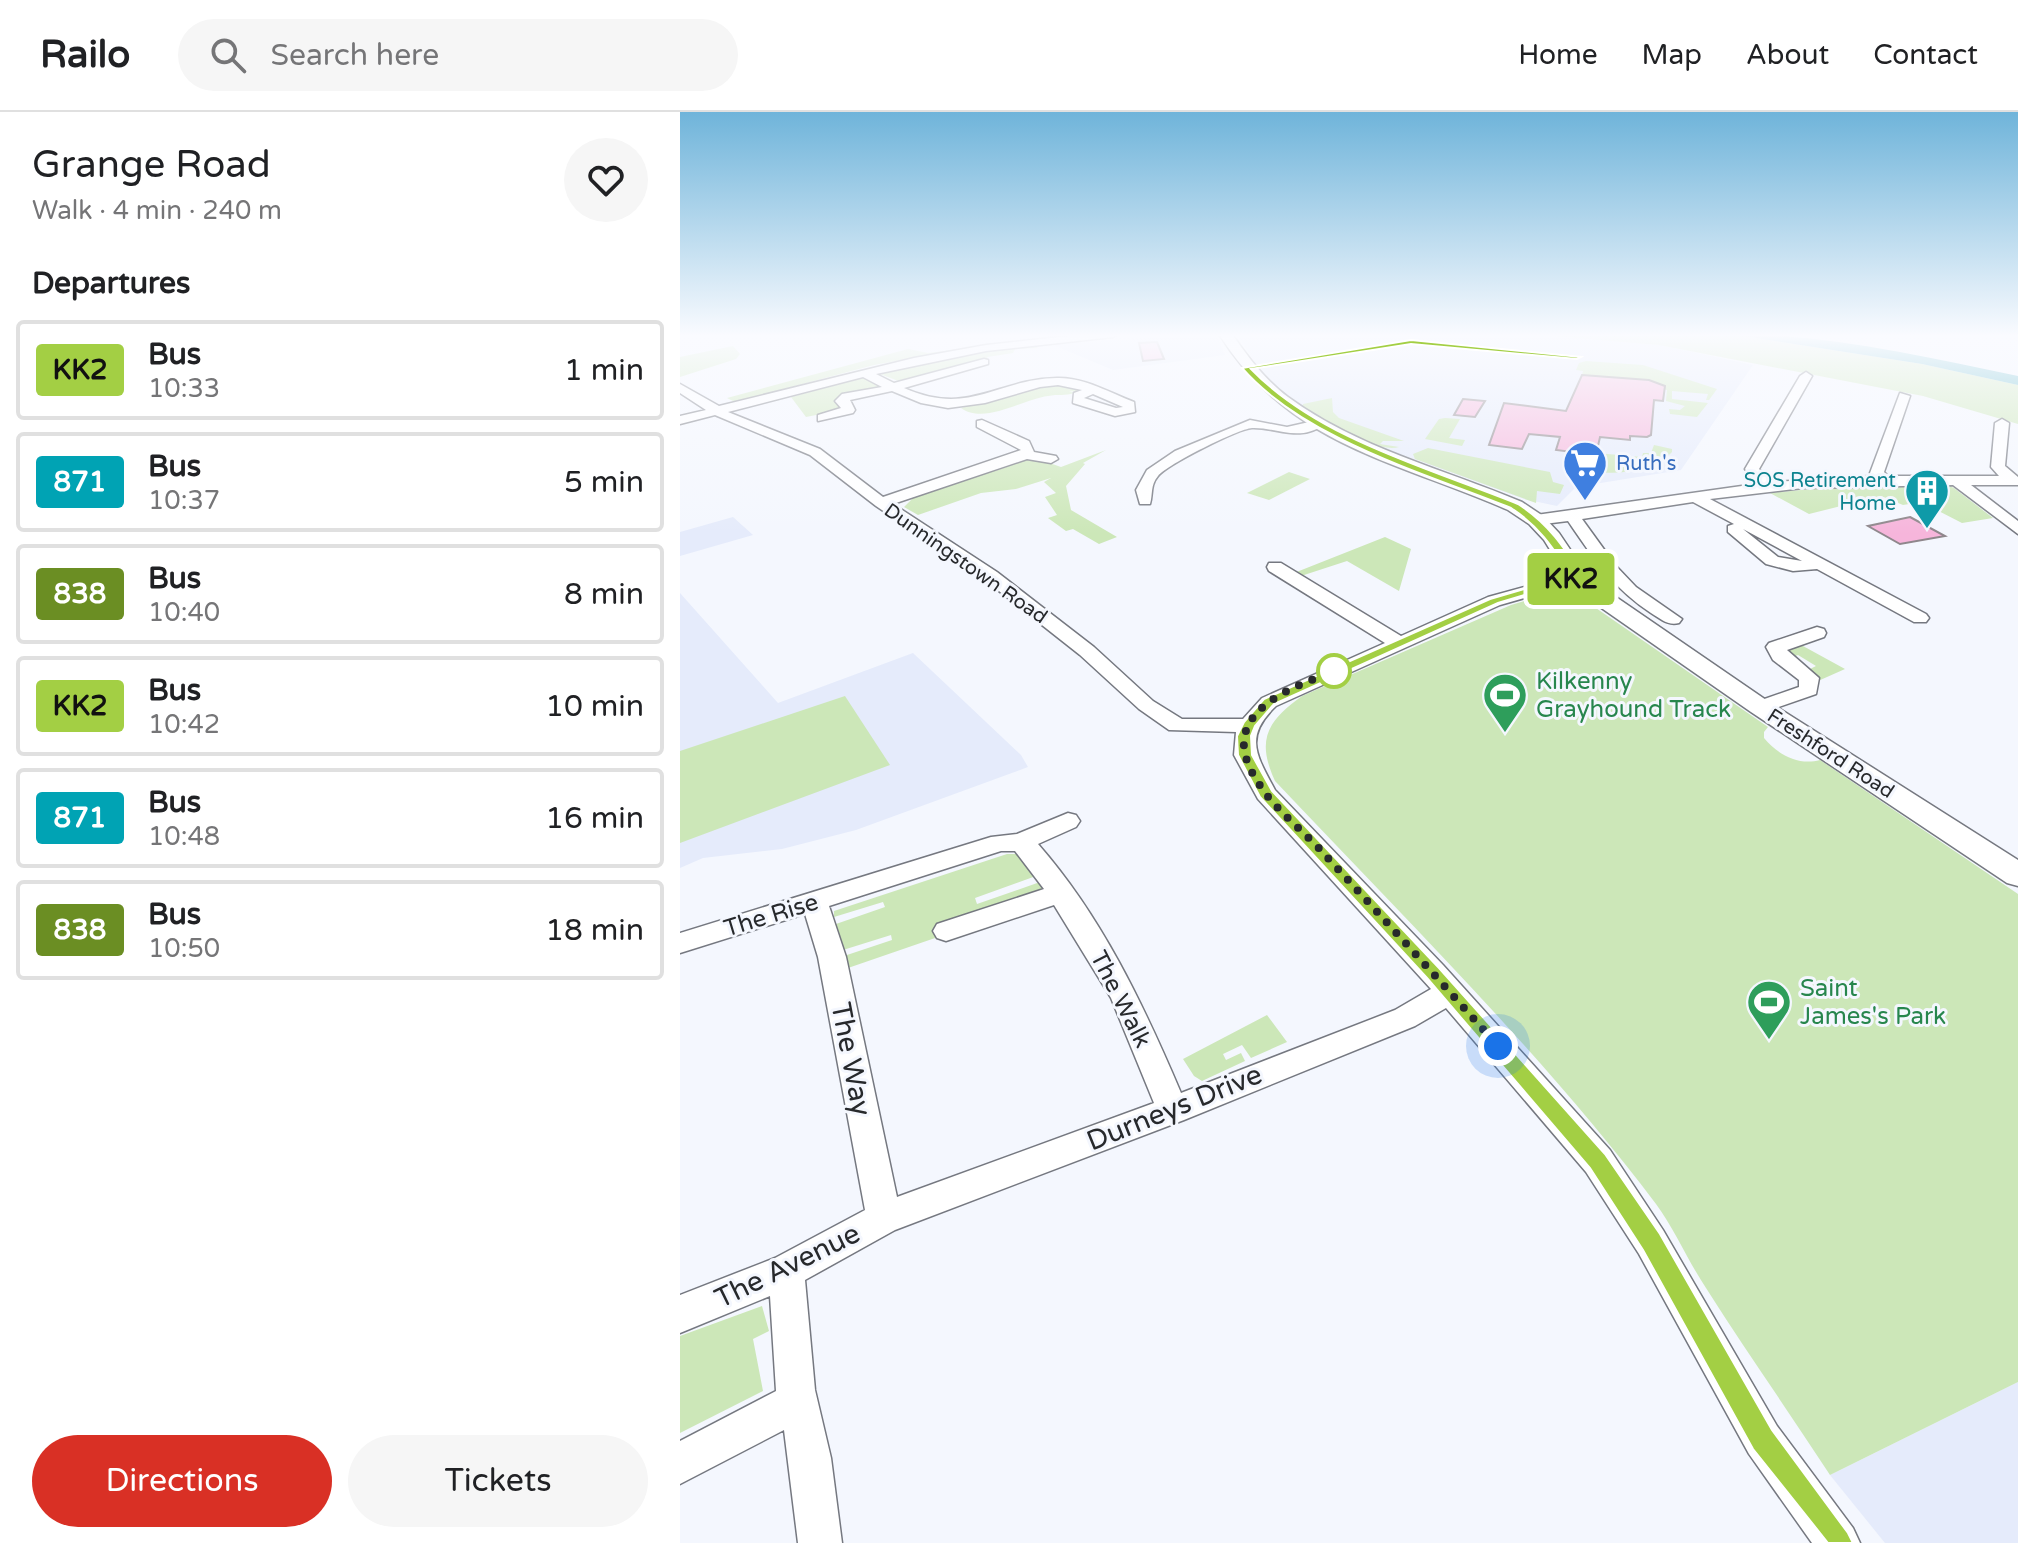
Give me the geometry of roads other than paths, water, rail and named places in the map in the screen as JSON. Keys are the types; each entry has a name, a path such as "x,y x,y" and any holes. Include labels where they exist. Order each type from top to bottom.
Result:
{"main road":[{"name":"Freshford Road","path":"1282,401 1318,424 1370,449 1487,493 1536,520 1552,537 1578,577 1638,624 2018,875"}],"street":[{"name":"Dunningstown Road","path":"701,401 815,452 881,503 991,576 1087,651 1146,705 1177,725 1249,725"},
{"path":"680,420 755,401"},
{"path":"823,418 849,410 841,401"},
{"path":"930,401 955,404 968,401"},
{"path":"1771,487 1755,476 1752,469 1792,401"},
{"path":"1884,480 1877,473 1902,401"},
{"path":"955,404 955,408 1024,444 1028,449 1025,454"},
{"path":"2002,423 1998,467 2015,480"},
{"path":"1145,501 1143,490 1152,473 1180,454 1250,424 1287,431 1318,424"},
{"path":"881,503 1025,454 1051,459"},
{"path":"902,477 922,490"},
{"path":"1536,520 1771,487 1884,480 2015,480"},
{"path":"1956,480 2018,529"},
{"path":"1697,498 1920,618"},
{"path":"1573,517 1610,570 1630,591 1673,619"},
{"path":"1275,567 1399,643"},
{"path":"1578,577 1494,601 1269,702 1249,725 1244,736 1245,755 1266,794 1306,833 1450,992 1598,1161 1629,1205 1763,1440 1838,1543"},
{"path":"1760,707 1809,690 1809,678 1775,651 1776,647 1812,640"},
{"name":"The Rise","path":"680,943 1000,843 1020,842 1068,821"},
{"name":"The Walk","path":"1020,842 1031,851 1099,950 1125,996 1173,1110"},
{"path":"946,931 1058,894"},
{"name":"The Way","path":"815,903 832,957 889,1216"},
{"name":"Durneys Drive","path":"889,1216 1173,1110 1405,1018 1450,992"},
{"name":"The Avenue","path":"680,1314 786,1271 889,1216"},
{"path":"786,1271 797,1401 810,1458 820,1543"},
{"path":"680,1463 797,1401"}],"place":[{"name":"Ruth's","path":"1585,502"},
{"name":"SOS Retirement Home","path":"1927,530"},
{"name":"Kilkenny Grayhound Track","path":"1505,734"},
{"name":"Saint James's Park","path":"1769,1041"}]}
